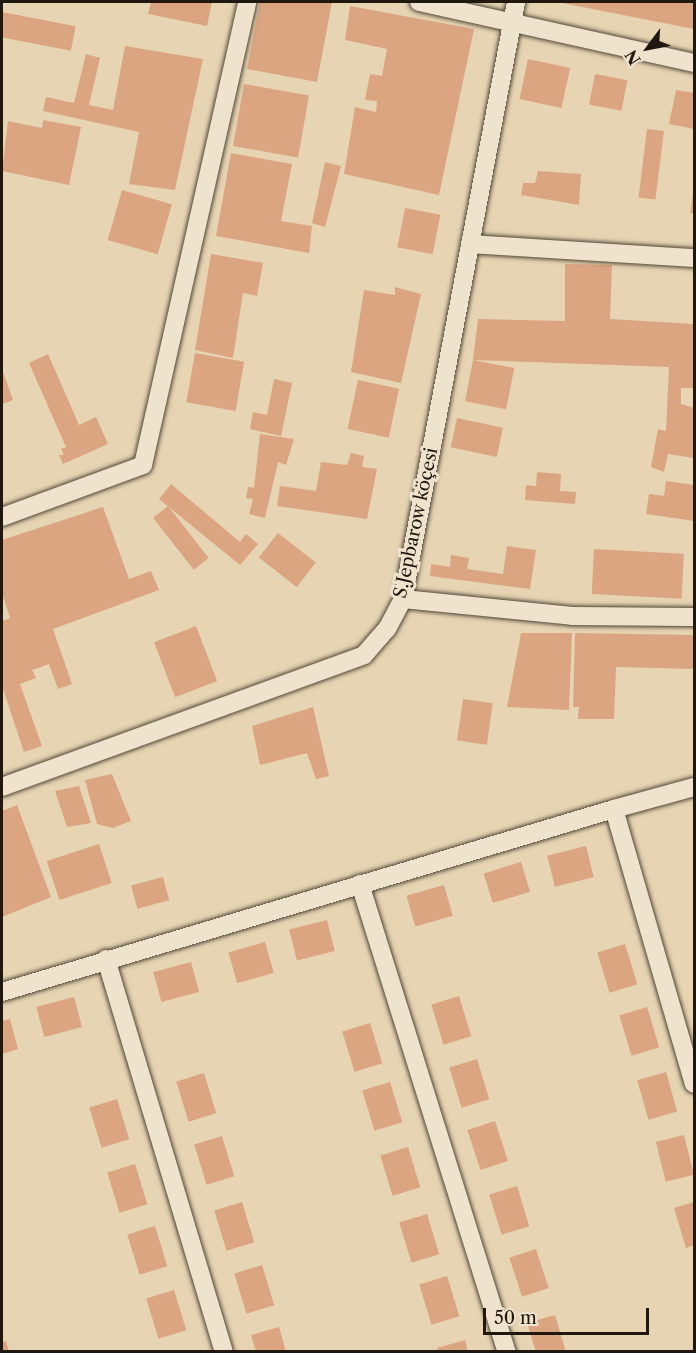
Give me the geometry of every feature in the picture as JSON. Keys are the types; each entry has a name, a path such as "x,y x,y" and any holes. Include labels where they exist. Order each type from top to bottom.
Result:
{"street":[{"path":"2,517 143,465 247,2"},
{"path":"419,2 694,63"},
{"name":"S.Jepbarow köçesi","path":"2,787 364,655 387,629 402,599 516,2"},
{"path":"470,244 694,258"},
{"path":"402,599 572,616 694,617"},
{"path":"2,992 106,959 694,787"},
{"path":"614,809 694,1084"},
{"path":"360,884 507,1352"},
{"path":"106,959 224,1352"}],"building":[{"path":"151,2 212,2 207,26 148,14"},
{"path":"260,2 332,2 317,82 247,69"},
{"path":"694,2 694,29 562,3"},
{"path":"350,6 474,29 439,195 344,174 355,107 376,112 377,101 365,100 370,74 382,76 387,49 345,40"},
{"path":"2,12 76,26 71,51 2,37"},
{"path":"125,46 203,59 175,190 129,184 139,132 43,111 46,97 74,103 86,54 100,58 89,105 113,110"},
{"path":"528,59 570,68 562,108 519,99"},
{"path":"595,74 627,80 621,111 589,104"},
{"path":"244,84 309,95 298,158 233,146"},
{"path":"676,90 694,93 694,129 669,124"},
{"path":"43,120 81,127 69,185 2,171 8,121 42,128"},
{"path":"647,129 664,131 655,200 639,197"},
{"path":"231,153 292,164 281,221 312,226 309,253 216,236"},
{"path":"325,162 341,166 325,227 312,223"},
{"path":"538,171 581,174 579,205 521,195 523,183 535,183"},
{"path":"122,190 172,204 158,254 108,240"},
{"path":"693,194 694,213 690,213"},
{"path":"405,208 440,215 433,254 397,247"},
{"path":"211,254 263,263 257,296 243,293 233,358 195,350"},
{"path":"565,264 612,265 610,319 694,324 694,388 681,388 681,404 694,408 694,458 668,454 664,472 651,467 658,429 666,431 669,367 473,360 478,319 565,321"},
{"path":"395,287 421,294 401,383 351,372 364,290 395,295"},
{"path":"195,353 244,362 236,411 186,402"},
{"path":"48,354 79,425 96,417 108,444 63,464 59,455 64,455 61,449 66,447 29,363"},
{"path":"473,360 514,368 506,409 465,401"},
{"path":"2,373 13,400 2,404"},
{"path":"274,379 292,383 281,436 250,429 253,412 267,415"},
{"path":"358,380 399,389 389,438 348,429"},
{"path":"457,418 503,428 497,457 451,447"},
{"path":"260,434 294,439 286,465 278,462 265,518 249,514 253,499 246,498 248,487 254,488"},
{"path":"351,453 364,456 362,467 377,469 367,519 277,506 280,486 316,491 321,462 347,465"},
{"path":"537,472 561,474 560,491 576,492 575,504 525,500 526,485 536,486"},
{"path":"666,481 694,485 694,521 646,514 649,494 664,496"},
{"path":"171,484 240,542 246,534 258,544 240,565 159,499"},
{"path":"168,506 209,558 194,570 153,518"},
{"path":"103,507 129,579 151,571 159,590 53,629 72,684 58,689 49,664 32,670 36,678 20,684 42,746 24,752 2,686 2,621 10,618 2,593 2,540"},
{"path":"278,533 316,563 297,587 259,557"},
{"path":"507,546 536,550 530,589 430,576 431,564 450,567 451,555 469,558 467,569 503,574"},
{"path":"594,549 684,554 682,599 592,594"},
{"path":"196,626 217,681 175,697 154,642"},
{"path":"521,633 572,633 569,710 507,707"},
{"path":"575,633 694,635 694,669 616,667 614,719 578,719 579,707 573,707"},
{"path":"463,699 493,703 487,745 457,741"},
{"path":"313,707 329,776 316,779 307,753 260,765 252,726"},
{"path":"112,774 131,821 113,828 97,824 85,780"},
{"path":"79,786 91,823 67,827 55,791"},
{"path":"17,805 51,897 2,917 2,811"},
{"path":"99,844 112,883 59,900 47,861"},
{"path":"586,846 594,877 555,887 547,856"},
{"path":"521,862 530,892 493,903 484,873"},
{"path":"163,877 169,900 137,909 131,886"},
{"path":"444,885 453,916 415,927 407,896"},
{"path":"327,920 335,951 297,960 289,929"},
{"path":"265,942 274,973 237,983 228,952"},
{"path":"625,944 637,984 610,993 597,952"},
{"path":"191,962 199,992 161,1002 153,972"},
{"path":"459,996 471,1036 444,1045 431,1004"},
{"path":"74,997 82,1027 44,1037 36,1007"},
{"path":"647,1007 659,1047 632,1056 619,1015"},
{"path":"10,1019 18,1049 2,1054 2,1021"},
{"path":"370,1023 382,1063 355,1072 342,1031"},
{"path":"477,1059 489,1099 462,1108 449,1067"},
{"path":"666,1072 677,1111 648,1120 637,1080"},
{"path":"204,1073 216,1113 189,1122 176,1081"},
{"path":"390,1082 402,1122 375,1131 362,1090"},
{"path":"117,1099 129,1139 102,1148 89,1107"},
{"path":"495,1121 508,1161 480,1170 467,1130"},
{"path":"684,1135 694,1175 666,1182 656,1142"},
{"path":"222,1136 234,1176 207,1185 194,1144"},
{"path":"408,1147 420,1187 393,1196 380,1155"},
{"path":"135,1164 147,1204 120,1213 107,1172"},
{"path":"517,1186 529,1226 502,1235 489,1194"},
{"path":"242,1202 254,1242 227,1251 214,1210"},
{"path":"694,1202 694,1245 686,1248 674,1208"},
{"path":"427,1214 439,1254 412,1263 399,1222"},
{"path":"155,1226 167,1266 140,1275 127,1234"},
{"path":"536,1249 549,1288 522,1297 509,1258"},
{"path":"262,1265 274,1305 247,1314 234,1273"},
{"path":"447,1276 459,1316 432,1325 419,1284"},
{"path":"174,1290 186,1330 159,1339 146,1298"},
{"path":"555,1315 566,1352 536,1352 527,1323"},
{"path":"279,1327 286,1352 256,1352 251,1335"},
{"path":"465,1340 468,1352 438,1352 437,1348"},
{"path":"6,1341 9,1352 2,1352 2,1342"}]}
